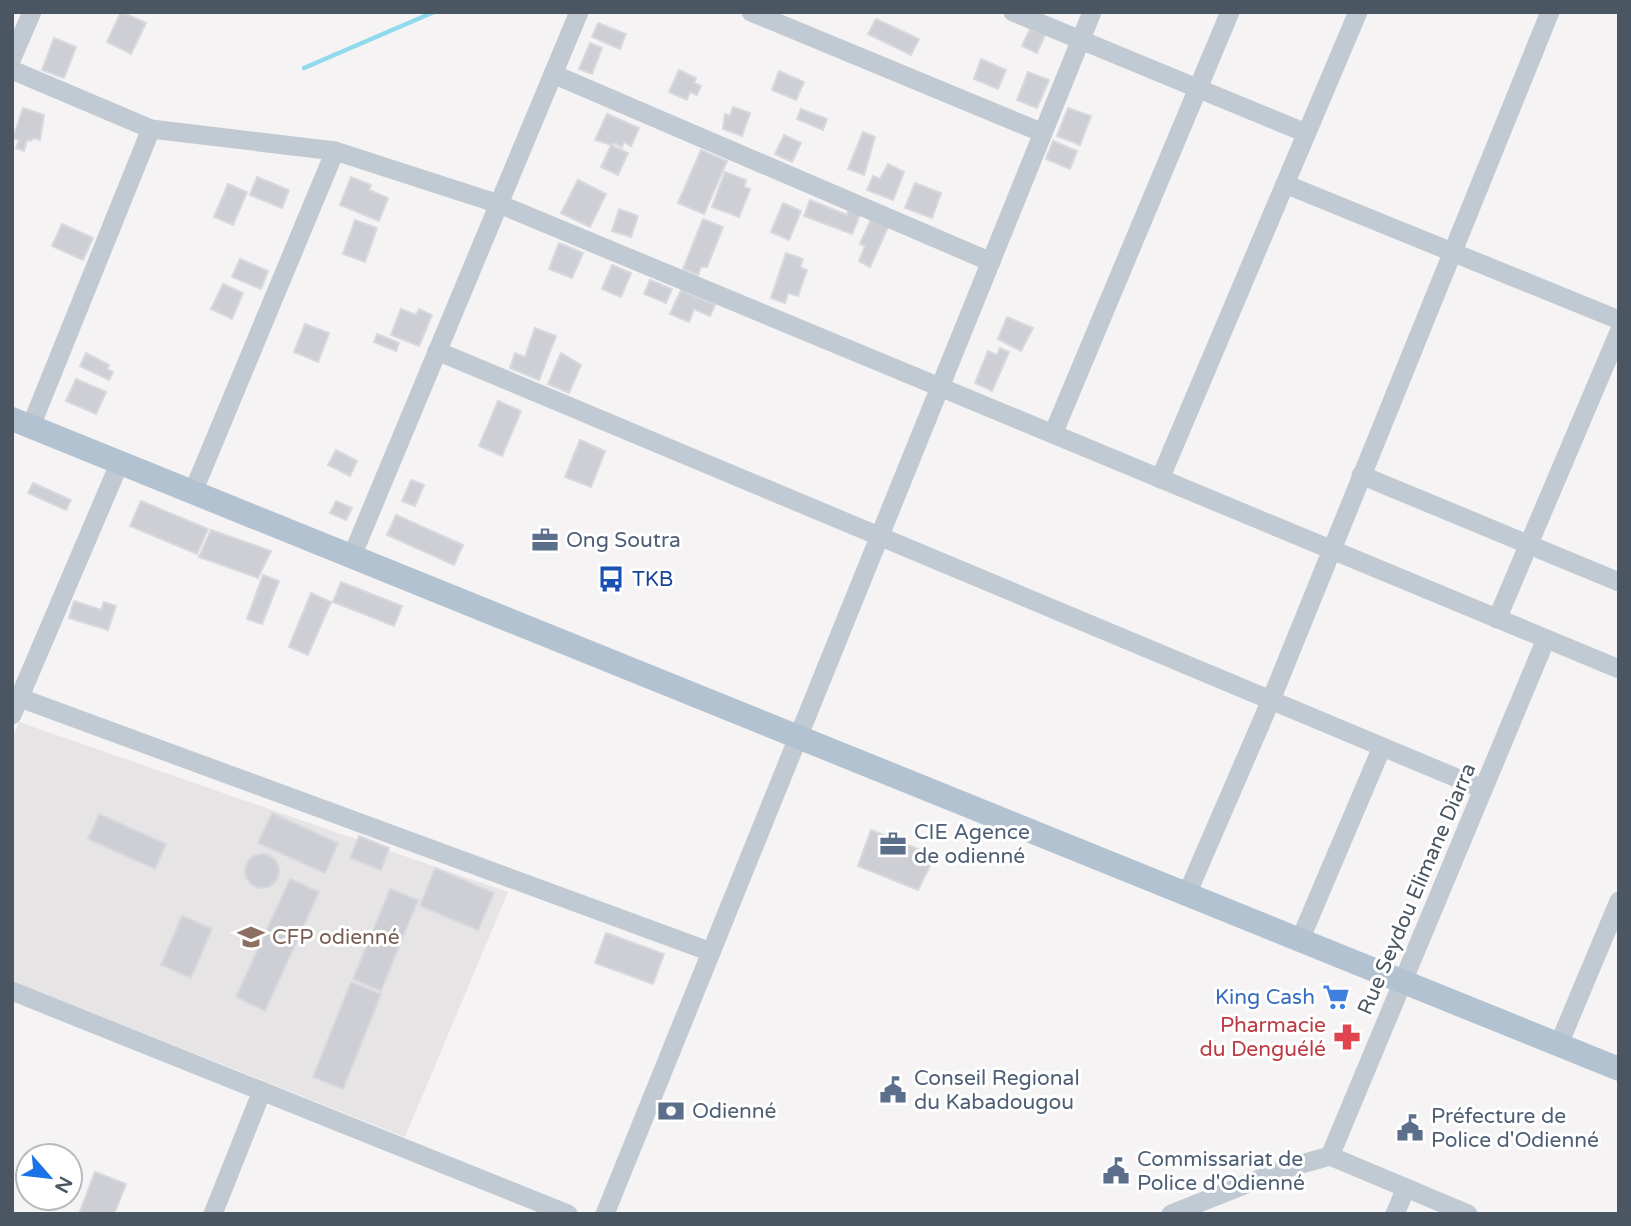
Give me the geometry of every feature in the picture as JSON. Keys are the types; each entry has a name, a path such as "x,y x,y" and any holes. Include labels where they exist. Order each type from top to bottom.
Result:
{"main road":[{"path":"22,423 1619,1069"}],"street":[{"path":"13,57 32,12"},
{"path":"352,556 579,12"},
{"path":"751,12 1043,133"},
{"path":"1013,12 1306,133"},
{"path":"605,1214 1092,12"},
{"path":"1053,434 1230,12"},
{"path":"1160,479 1358,12"},
{"path":"1187,894 1271,700 1550,12"},
{"path":"12,70 151,130 335,151 499,204 1619,669"},
{"path":"553,74 991,262"},
{"path":"22,423 151,130"},
{"path":"193,492 335,151"},
{"path":"1285,184 1619,320"},
{"path":"1497,619 1619,332"},
{"path":"437,351 1483,789"},
{"path":"120,462 15,702 711,951"},
{"path":"1361,475 1619,582"},
{"name":"Rue Seydou Elimane Diarra","path":"1330,1156 1546,639"},
{"path":"1300,940 1381,747"},
{"path":"1559,1044 1619,901"},
{"path":"12,991 568,1214"},
{"path":"213,1214 262,1091"},
{"path":"1171,1214 1287,1168 1330,1156 1468,1214"},
{"path":"1395,1214 1406,1188"}],"shaded area":[{"name":"CFP odienné","path":"19,722 508,892 405,1137 12,981 12,739"}],"building":[{"path":"121,12 146,23 131,54 107,42"},
{"path":"876,19 919,39 911,55 868,34"},
{"path":"598,23 626,34 620,49 592,37"},
{"path":"1030,29 1045,35 1037,53 1022,46"},
{"path":"54,38 76,47 64,78 42,70"},
{"path":"590,43 602,48 592,74 579,69"},
{"path":"981,59 1006,70 998,89 974,79"},
{"path":"679,70 696,78 694,83 701,86 697,95 690,92 687,100 669,92"},
{"path":"779,71 804,82 796,100 772,90"},
{"path":"1028,72 1049,80 1037,108 1017,100"},
{"path":"733,107 750,113 742,136 723,129 725,114 730,116"},
{"path":"23,108 44,115 40,140 27,140 24,151 16,148 19,140 13,138"},
{"path":"1068,108 1091,116 1080,145 1057,136"},
{"path":"801,109 827,119 823,130 797,119"},
{"path":"607,114 639,128 631,146 624,142 622,147 595,140"},
{"path":"863,132 875,137 864,175 848,169"},
{"path":"784,135 801,143 792,162 775,154"},
{"path":"1053,141 1077,151 1070,169 1046,159"},
{"path":"611,145 628,153 618,175 601,167"},
{"path":"701,150 727,161 704,214 678,203"},
{"path":"888,164 904,172 893,200 867,190 873,176 880,179"},
{"path":"725,172 746,180 744,187 750,189 739,217 712,207"},
{"path":"257,177 289,190 282,208 250,195"},
{"path":"351,177 371,185 369,190 388,198 379,221 340,205"},
{"path":"578,180 606,194 590,227 561,213"},
{"path":"915,183 941,193 932,218 905,208"},
{"path":"228,184 247,192 233,225 214,217"},
{"path":"810,200 847,215 848,210 860,214 852,234 804,216"},
{"path":"783,203 801,211 789,240 771,232"},
{"path":"619,209 638,216 631,237 612,231"},
{"path":"703,219 723,227 707,267 701,267 698,275 683,269"},
{"path":"871,219 888,227 870,267 859,261 865,246 860,244"},
{"path":"355,220 377,228 365,262 343,254"},
{"path":"62,224 93,238 83,260 52,246"},
{"path":"559,243 583,253 572,278 549,269"},
{"path":"786,253 803,259 800,267 807,270 798,296 788,293 785,303 771,298"},
{"path":"240,259 268,271 261,289 232,277"},
{"path":"612,265 631,273 621,297 602,289"},
{"path":"650,280 672,289 666,303 644,294"},
{"path":"223,284 243,293 232,319 211,309"},
{"path":"681,290 715,305 710,316 694,309 689,322 670,314"},
{"path":"401,309 416,315 419,309 432,315 419,346 391,335"},
{"path":"1007,317 1033,328 1021,351 998,339"},
{"path":"305,324 329,333 318,362 294,352"},
{"path":"535,328 556,336 539,380 510,368 515,353 525,357"},
{"path":"377,334 399,343 396,351 374,342"},
{"path":"1000,348 1009,352 992,391 975,383 988,351 997,355"},
{"path":"86,353 109,365 107,369 113,372 109,380 80,366"},
{"path":"561,353 581,365 569,393 548,384"},
{"path":"76,379 106,392 96,414 66,401"},
{"path":"498,401 521,411 502,456 479,446"},
{"path":"580,440 605,451 591,487 565,477"},
{"path":"336,450 357,461 350,476 328,465"},
{"path":"411,480 424,485 415,506 402,501"},
{"path":"33,483 71,500 66,510 28,493"},
{"path":"141,501 208,529 197,554 130,526"},
{"path":"336,501 352,508 346,520 330,513"},
{"path":"396,515 463,545 454,565 387,535"},
{"path":"211,530 271,551 258,578 199,557"},
{"path":"263,575 279,581 262,624 247,619"},
{"path":"341,582 402,606 394,626 333,602"},
{"path":"311,593 331,602 308,655 289,647"},
{"path":"74,601 101,610 104,602 116,606 108,630 69,618"},
{"path":"272,813 338,843 325,873 258,843"},
{"path":"99,814 166,844 155,869 88,839"},
{"path":"871,830 935,856 918,890 858,866"},
{"path":"359,836 389,848 381,870 350,858"},
{"path":"262,854 274,859 279,871 274,883 262,888 250,883 245,871 250,859"},
{"path":"435,868 494,893 478,930 420,906"},
{"path":"290,879 319,892 265,1011 236,997"},
{"path":"390,889 418,900 381,991 353,979"},
{"path":"182,916 212,929 191,978 161,965"},
{"path":"606,933 664,954 653,984 595,963"},
{"path":"351,982 381,994 343,1089 313,1077"},
{"path":"95,1172 126,1184 114,1214 79,1214 84,1212 84,1201"}],"waterway":[{"path":"304,68 434,12"}],"place":[{"name":"Ong Soutra","path":"545,540"},
{"name":"TKB","path":"611,579"},
{"name":"CIE Agence de odienné","path":"893,844"},
{"name":"CFP odienné","path":"251,937"},
{"name":"King Cash","path":"1336,997"},
{"name":"Pharmacie du Denguélé","path":"1347,1037"},
{"name":"Conseil Regional du Kabadougou","path":"893,1090"},
{"name":"Odienné","path":"671,1111"},
{"name":"Préfecture de Police d'Odienné","path":"1410,1128"},
{"name":"Commissariat de Police d'Odienné","path":"1116,1171"}]}
